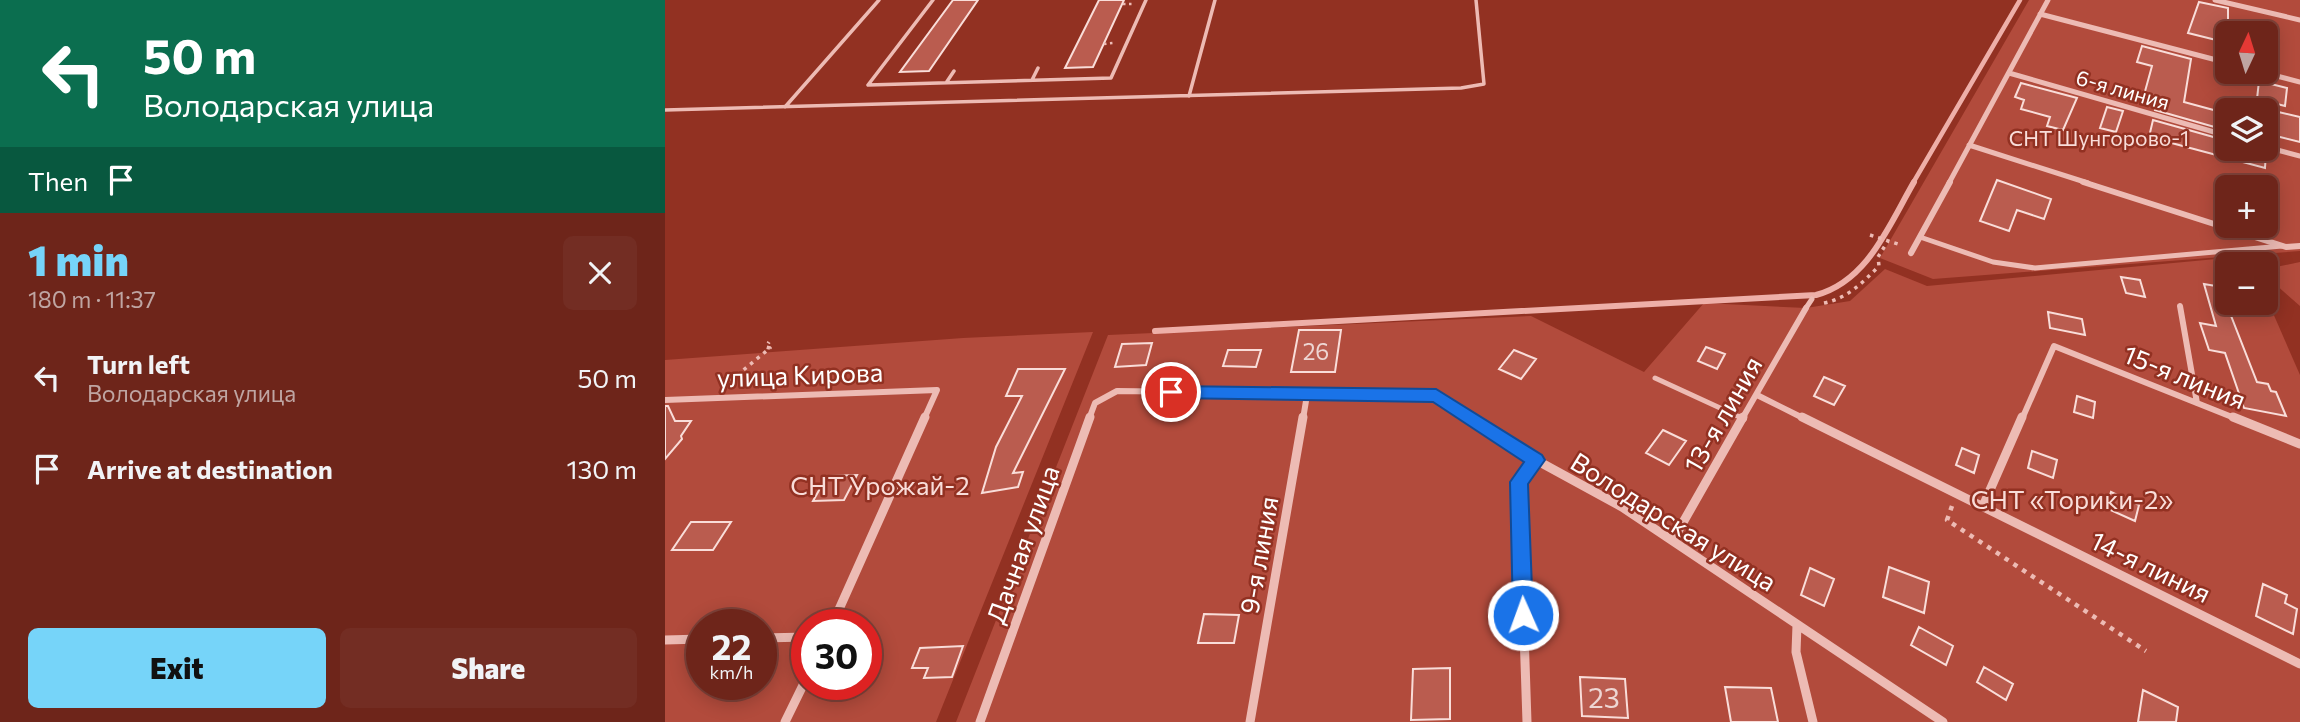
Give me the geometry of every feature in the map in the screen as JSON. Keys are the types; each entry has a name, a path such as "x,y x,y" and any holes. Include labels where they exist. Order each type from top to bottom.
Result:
{"street":[{"path":"1911,253 2048,0"},
{"path":"2215,0 2300,20"},
{"path":"2040,14 2215,60"},
{"name":"6-я линия","path":"2009,72 2215,132"},
{"path":"2279,77 2300,82"},
{"path":"1969,145 2284,247 2300,246"},
{"path":"2278,150 2300,156"},
{"name":"13-я линия","path":"1673,540 1809,304"},
{"path":"2180,306 2197,403"},
{"name":"15-я линия","path":"1983,506 2055,346 2300,444"},
{"name":"улица Кирова","path":"665,400 937,390 839,609"},
{"name":"Володарская улица","path":"1117,391 1436,396 1536,460 1673,540 1943,722"},
{"name":"Дачная улица","path":"980,722 1095,403 1117,391"},
{"name":"9-я линия","path":"1250,722 1307,395"},
{"name":"14-я линия","path":"1757,395 2300,664"},
{"path":"1527,722 1519,482 1536,460"},
{"path":"1797,625 1796,652 1813,722"},
{"path":"665,640 686,639"},
{"path":"785,722 796,700"}],"lane":[{"path":"785,107 879,0"},
{"path":"933,0 868,85 1111,78 1146,0"},
{"path":"1189,96 1215,0"},
{"path":"665,110 1461,88 1484,84 1476,0"},
{"path":"1032,80 1038,68"},
{"path":"946,83 954,71"},
{"path":"1920,237 1982,259 2014,267 2035,268 2284,247"},
{"path":"1655,378 1744,419"}],"path":[{"path":"1809,304 1837,301 1851,293 1879,266 1878,257 1888,241 1870,235"},
{"path":"714,398 729,380 769,348 766,347 769,342"},
{"path":"1957,494 1947,520 1976,543 2113,625 2145,651"}],"green space":[{"name":"СНТ Шунгорово-1","path":"2029,0 2300,0 2300,251 2215,252 2215,257 1933,279 1880,258"},
{"name":"СНТ «Торики-2»","path":"2215,259 2215,315 2274,315 2300,375 2300,722 956,722 1108,335 1531,316 1644,372 1704,303 1806,308 1850,301 1885,269 1927,286"},
{"path":"2300,262 2300,306 2278,287 2278,267"},
{"name":"СНТ Урожай-2","path":"1093,332 936,722 665,722 665,360 963,338"}],"building":[{"path":"953,0 978,0 929,71 900,72"},
{"path":"1099,0 1124,0 1093,67 1065,68"},
{"path":"2199,2 2228,8 2228,21 2215,21 2215,40 2188,33"},
{"path":"2142,46 2191,59 2184,102 2215,110 2215,127 2155,110 2158,99 2144,95 2152,66 2137,62"},
{"path":"2021,83 2077,98 2063,130 2047,126 2050,117 2021,109 2024,100 2015,97"},
{"path":"2259,84 2287,88 2285,106 2278,104 2278,98 2257,98"},
{"path":"2107,107 2123,111 2116,132 2100,128"},
{"path":"2278,112 2300,117 2300,142 2278,136"},
{"path":"2153,120 2215,137 2215,155 2149,137"},
{"path":"2239,161 2265,161 2265,168"},
{"path":"1997,180 2051,199 2044,219 2017,210 2009,231 1980,221"},
{"path":"2121,277 2140,280 2145,297 2126,293"},
{"path":"2204,284 2215,286 2215,315 2231,315 2257,382 2268,384 2271,391 2276,392 2286,416 2244,408 2225,353 2209,350 2200,323 2216,326"},
{"path":"2048,312 2082,319 2085,335 2050,328"},
{"path":"1299,330 1341,330 1335,372 1291,372"},
{"path":"1152,343 1146,365 1115,367 1122,344"},
{"path":"1706,347 1725,354 1717,369 1698,361"},
{"path":"1228,350 1261,350 1256,367 1223,366"},
{"path":"1514,350 1536,359 1521,379 1499,369"},
{"path":"1018,369 1065,369 1013,473 1023,472 1018,487 982,493 996,447 1022,396 1006,396"},
{"path":"1824,377 1845,386 1834,405 1814,396"},
{"path":"2077,396 2095,402 2093,418 2074,412"},
{"path":"665,406 668,406 675,421 691,421 681,436 682,439 665,459"},
{"path":"1663,430 1686,441 1669,465 1646,453"},
{"path":"1962,448 1979,455 1974,473 1956,465"},
{"path":"2032,451 2057,460 2053,478 2028,468"},
{"path":"857,475 844,500 813,501 827,476"},
{"path":"2111,492 2139,505 2135,521 2106,508"},
{"path":"691,522 731,522 713,550 672,550"},
{"path":"1889,567 1929,582 1924,613 1883,597"},
{"path":"1810,568 1834,579 1824,606 1801,595"},
{"path":"2263,584 2287,595 2285,603 2297,609 2293,634 2256,616"},
{"path":"1204,614 1239,615 1234,643 1198,643"},
{"path":"1919,627 1953,646 1946,665 1911,645"},
{"path":"963,646 952,677 924,678 928,668 912,668 920,648"},
{"path":"1984,667 2013,684 2006,700 1977,682"},
{"path":"1450,668 1450,719 1411,720 1413,669"},
{"path":"1580,677 1625,679 1628,718 1582,716"},
{"path":"1725,687 1771,688 1778,722 1731,722"},
{"path":"2143,690 2178,707 2176,722 2138,722"}],"waterway":[{"path":"1913,183 2020,0"},
{"path":"1155,331 1816,295 1834,288 1863,264 1886,233 1914,182"}],"route":[{"path":"1171,392 1436,396 1536,460 1519,482 1523,615"}]}
